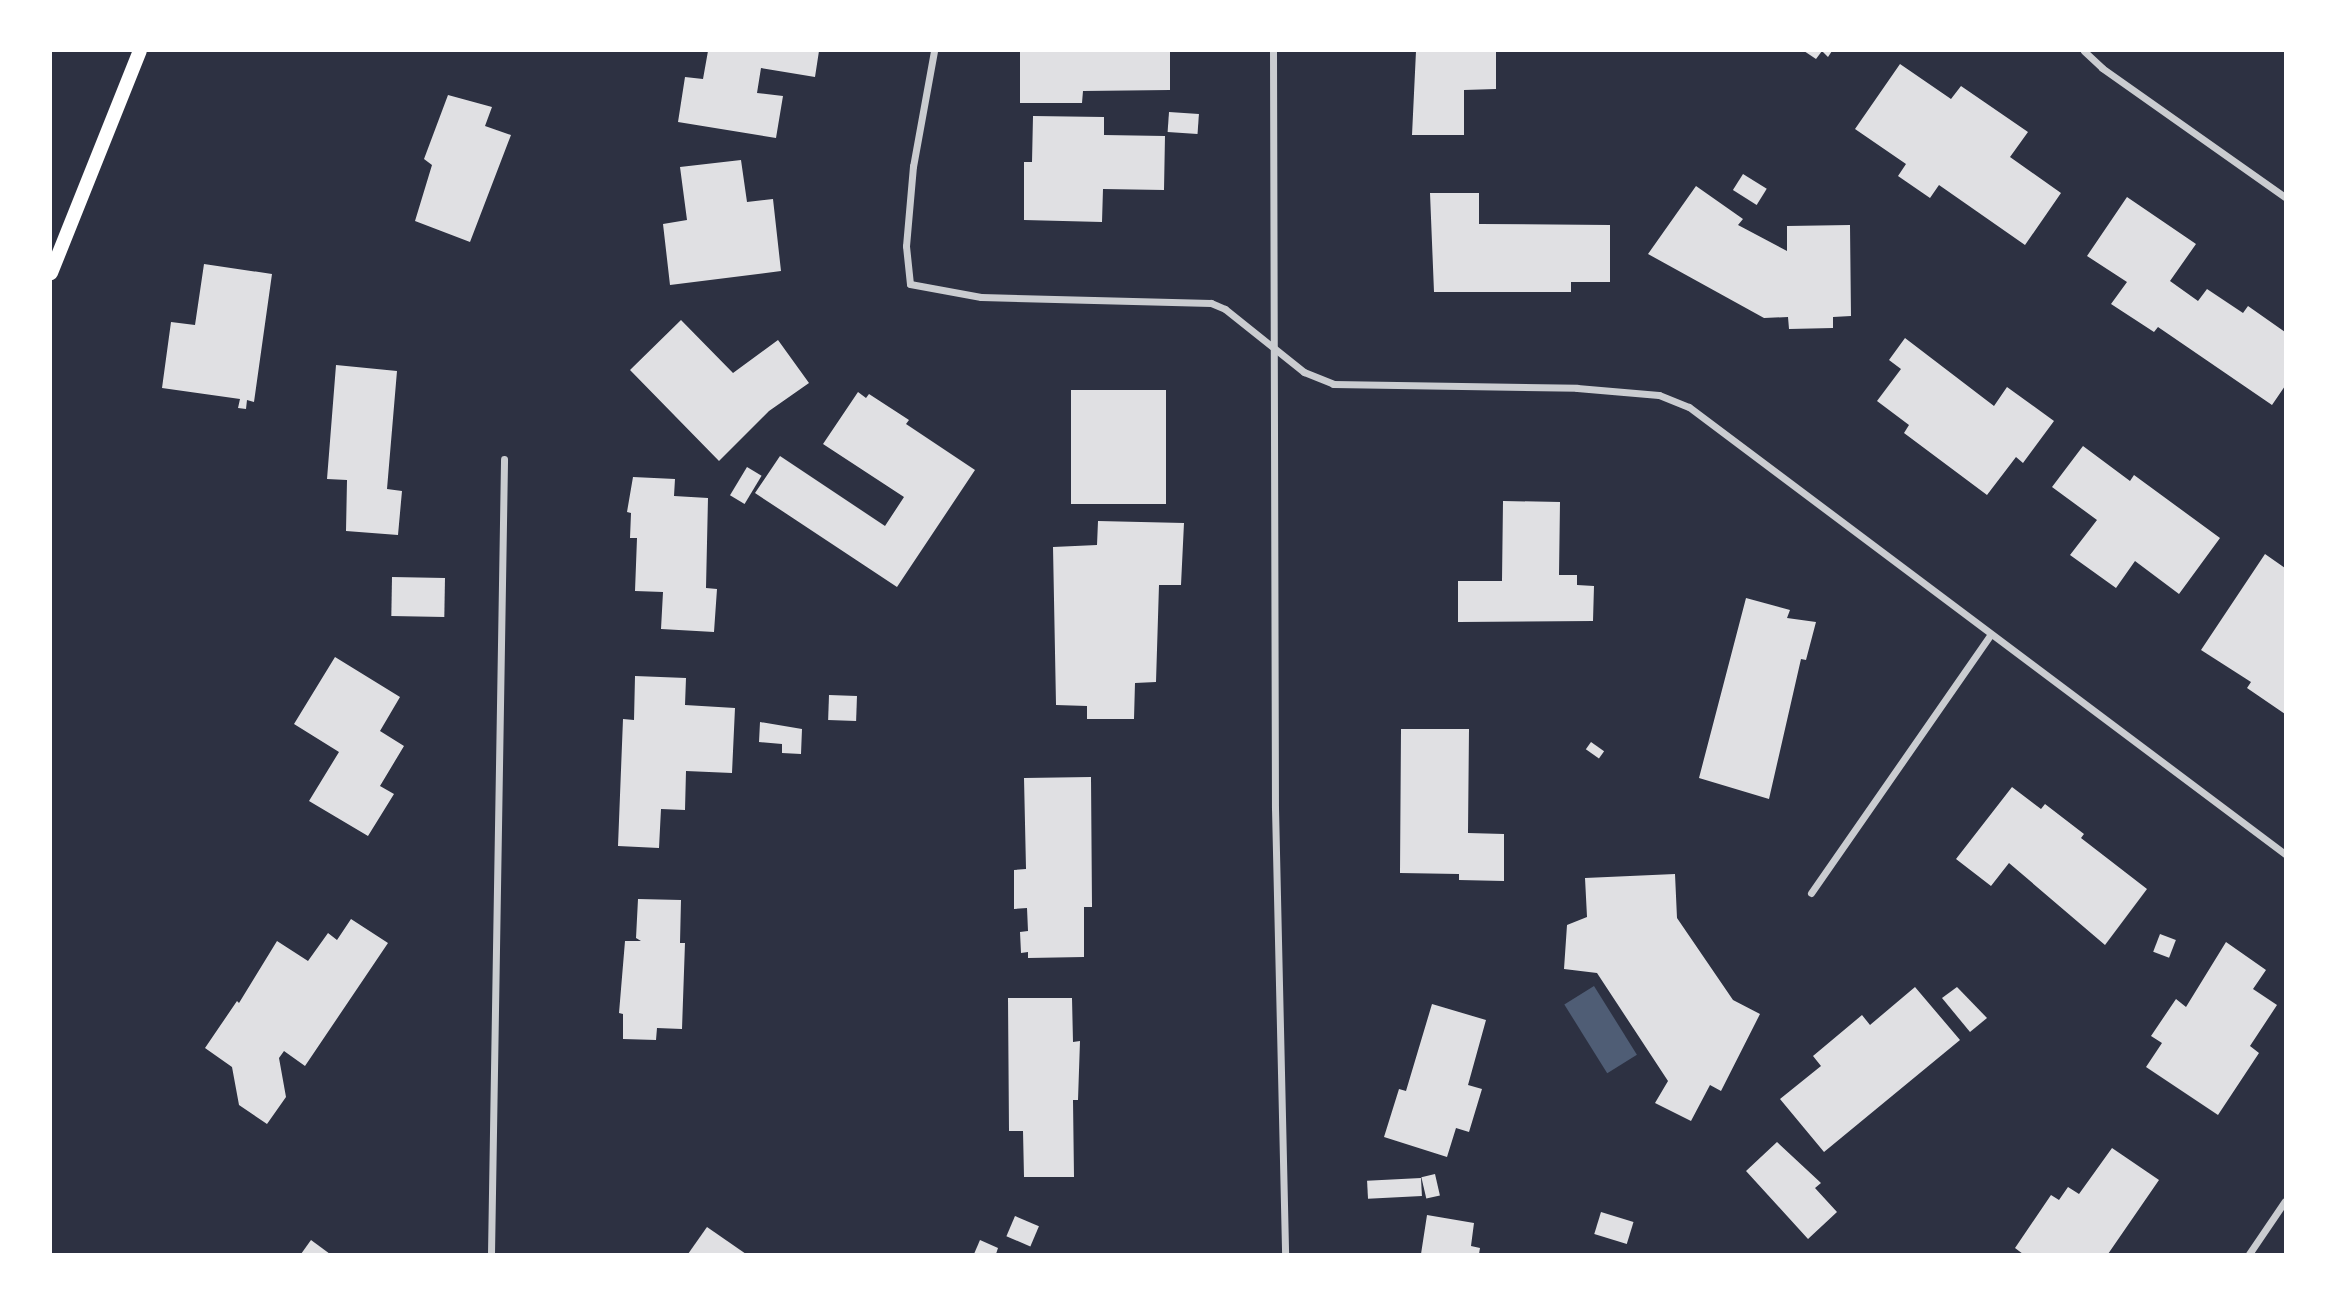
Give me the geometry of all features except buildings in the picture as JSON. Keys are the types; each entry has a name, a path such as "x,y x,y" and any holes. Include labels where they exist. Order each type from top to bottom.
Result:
{"main road":[{"path":"51,273 140,51"}],"street":[{"path":"934,51 913,166 906,246 910,284 981,297 1211,303 1226,309 1304,372 1333,384 1577,388 1660,396 1689,407 2285,854"},
{"path":"1273,51 1275,822 1285,1254"},
{"path":"2084,51 2102,68 2285,197"},
{"path":"491,1254 504,459"},
{"path":"1811,893 1991,634"},
{"path":"2249,1254 2285,1202"}],"water":[{"path":"1594,986 1637,1055 1607,1073 1564,1005"}]}
